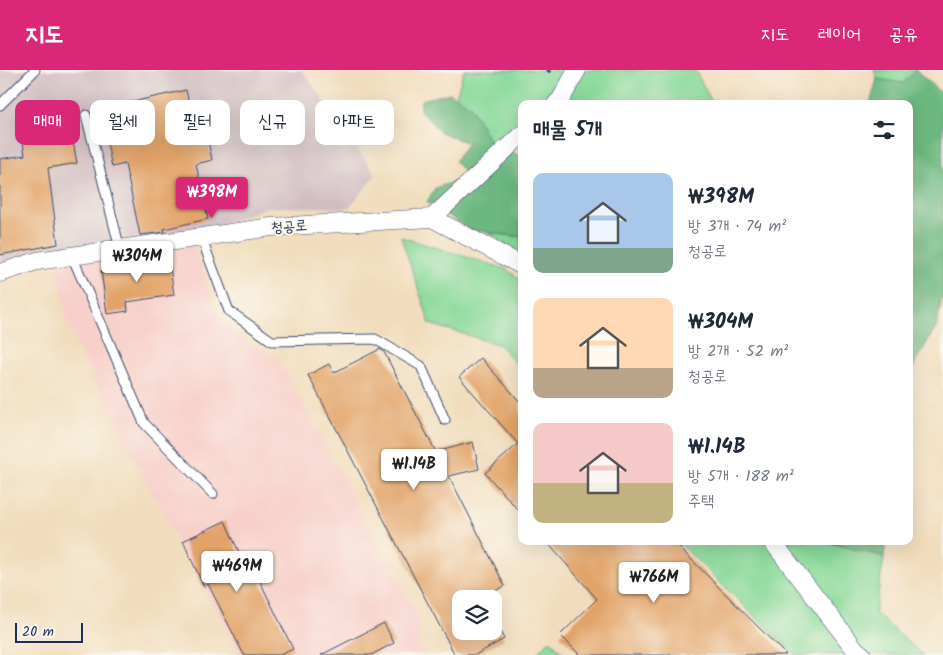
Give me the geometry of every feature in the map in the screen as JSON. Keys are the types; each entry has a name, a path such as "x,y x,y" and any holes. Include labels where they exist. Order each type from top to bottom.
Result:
{"street":[{"path":"560,100 577,70"},
{"path":"518,139 432,218 518,263"},
{"name":"청공로","path":"0,272 37,262 72,256 271,227 432,218"},
{"path":"775,545 855,649 862,655"}],"lane":[{"path":"0,105 35,70"},
{"path":"86,115 120,249"},
{"path":"201,237 229,311 272,341 375,339 421,366 445,420"},
{"path":"72,256 144,423 213,494"}],"shaded area":[{"path":"0,70 302,70 323,100 315,100 315,145 355,145 376,175 349,208 268,207 222,224 0,271"},
{"path":"194,246 222,326 279,360 418,617 421,655 240,655 171,530 68,329 57,265"}],"green space":[{"path":"464,70 695,70 711,100 573,100 552,94 546,100 518,100 518,127 499,146 490,142 470,105 456,97"},
{"path":"874,70 916,70 903,83 877,79"},
{"path":"916,70 943,95 943,295 936,328 915,362 913,373 913,100 871,100 877,79 903,83"},
{"path":"450,93 470,105 490,142 518,155 518,237 471,230 427,202 435,188 453,182 476,187 455,161 468,143 440,132 420,110 421,100"},
{"path":"488,233 518,237 518,252"},
{"path":"401,237 506,269 518,278 518,366 500,345 430,324"},
{"path":"681,545 840,545 884,557 875,613 923,655 795,655"},
{"path":"838,545 886,545 884,557"},
{"path":"550,640 564,655 535,655"}],"building":[{"path":"186,90 188,100 165,100 165,145 209,145 212,160 196,164 208,219 164,229 165,232 140,235 125,164 112,167 107,145 155,145 155,100 141,100"},
{"path":"23,145 74,145 77,163 48,168 58,244 0,255 0,159 25,155"},
{"path":"168,253 174,295 127,302 128,311 107,314 101,270 146,264 145,256"},
{"path":"380,349 384,352 436,452 473,442 479,469 449,476 505,586 497,590 452,590 452,640 502,640 502,635 504,639 475,655 455,655 308,375 329,364 333,373"},
{"path":"481,358 518,400 518,444 459,377"},
{"path":"518,444 518,510 485,473"},
{"path":"225,521 248,572 254,569 293,649 280,655 244,655 208,584 204,587 183,541"},
{"path":"550,545 677,545 786,655 580,655 560,635 597,599"},
{"path":"384,623 394,643 371,655 321,655"}]}
